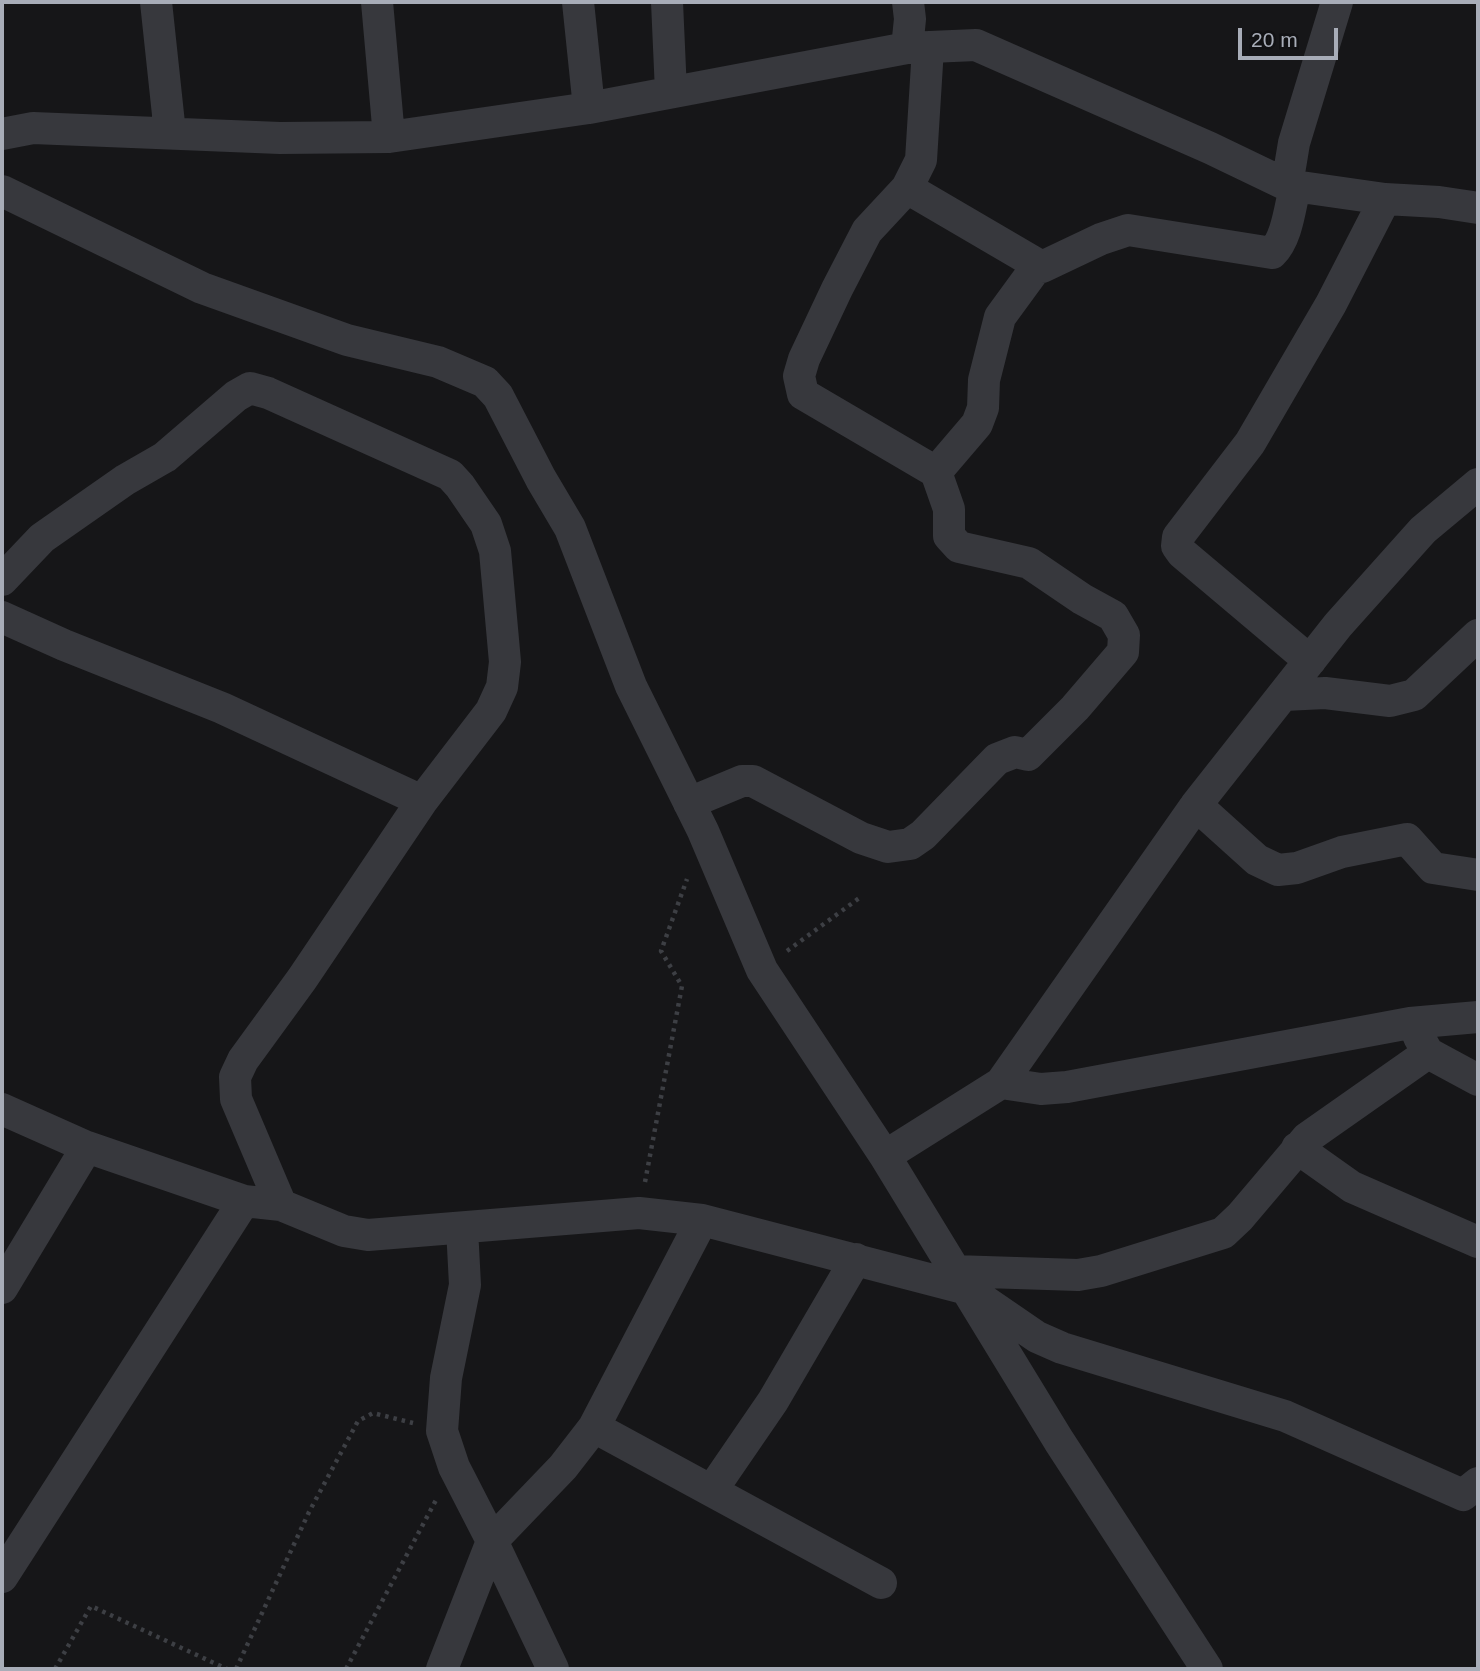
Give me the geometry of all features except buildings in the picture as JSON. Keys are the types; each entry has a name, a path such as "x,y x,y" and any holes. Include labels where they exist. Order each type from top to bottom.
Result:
{"street":[{"path":"156,2 170,133"},
{"path":"377,2 389,137"},
{"path":"578,2 589,108"},
{"path":"667,2 671,92"},
{"path":"689,803 742,781 753,781 860,838 888,847 910,844 923,835 997,759 1015,752 1028,755 1075,708 1123,652 1124,635 1113,617 1029,563 959,547 949,536 948,509 936,472 803,394 799,376 804,359 837,289 867,231 907,188 921,160 918,48 908,2"},
{"path":"907,188 1042,267 1128,230 1272,253 1280,246 1284,236 1294,143 1337,2"},
{"path":"2,134 33,128 279,138 389,137 589,108 918,48 976,45 1291,186 1478,208"},
{"path":"2,191 202,288 347,340 438,362 485,382 498,396 570,528 631,685 703,831 762,970 885,1156 1059,1441 1207,1669"},
{"path":"1310,661 1182,553 1177,546 1178,537 1251,443 1331,304 1385,199"},
{"path":"936,472 977,424 984,408 984,380 1000,317 1038,265"},
{"path":"2,580 42,538 125,480 165,457 236,396 250,388 268,393 450,475 486,524 495,551 505,662 502,687 491,711 422,801 302,979 243,1060 234,1077 236,1099 281,1206"},
{"path":"885,1156 1001,1083 1196,805 1338,625 1423,530 1478,484"},
{"path":"2,617 64,645 222,708 422,801"},
{"path":"1284,695 1325,693 1390,701 1414,695 1478,635"},
{"path":"1196,805 1257,860 1278,870 1297,867 1342,852 1407,839 1433,868 1478,875"},
{"path":"1001,1083 1041,1089 1067,1087 1410,1023 1478,1017"},
{"path":"1410,1023 1428,1053 1478,1080"},
{"path":"2,1109 87,1147 244,1201 281,1206 344,1231 368,1235 639,1213 702,1220 856,1259 961,1280 1078,1275 1101,1271 1223,1233 1240,1217 1307,1138 1428,1053"},
{"path":"2,1288 87,1147"},
{"path":"1297,1148 1352,1187 1478,1242"},
{"path":"2,1577 11,1544 244,1201"},
{"path":"442,1669 492,1541 563,1467 594,1427 702,1220"},
{"path":"462,1228 466,1285 446,1378 442,1431 454,1467 553,1669"},
{"path":"712,1490 773,1401 856,1259"},
{"path":"961,1280 1037,1337 1055,1345 1285,1416 1473,1494"},
{"path":"594,1427 881,1583"}],"path":[{"path":"639,1213 682,986 661,951 703,831"},
{"path":"762,970 862,896"},
{"path":"236,1669 309,1512 358,1421 373,1413 442,1431"},
{"path":"346,1669 454,1467"},
{"path":"55,1669 91,1605 227,1669"}]}
